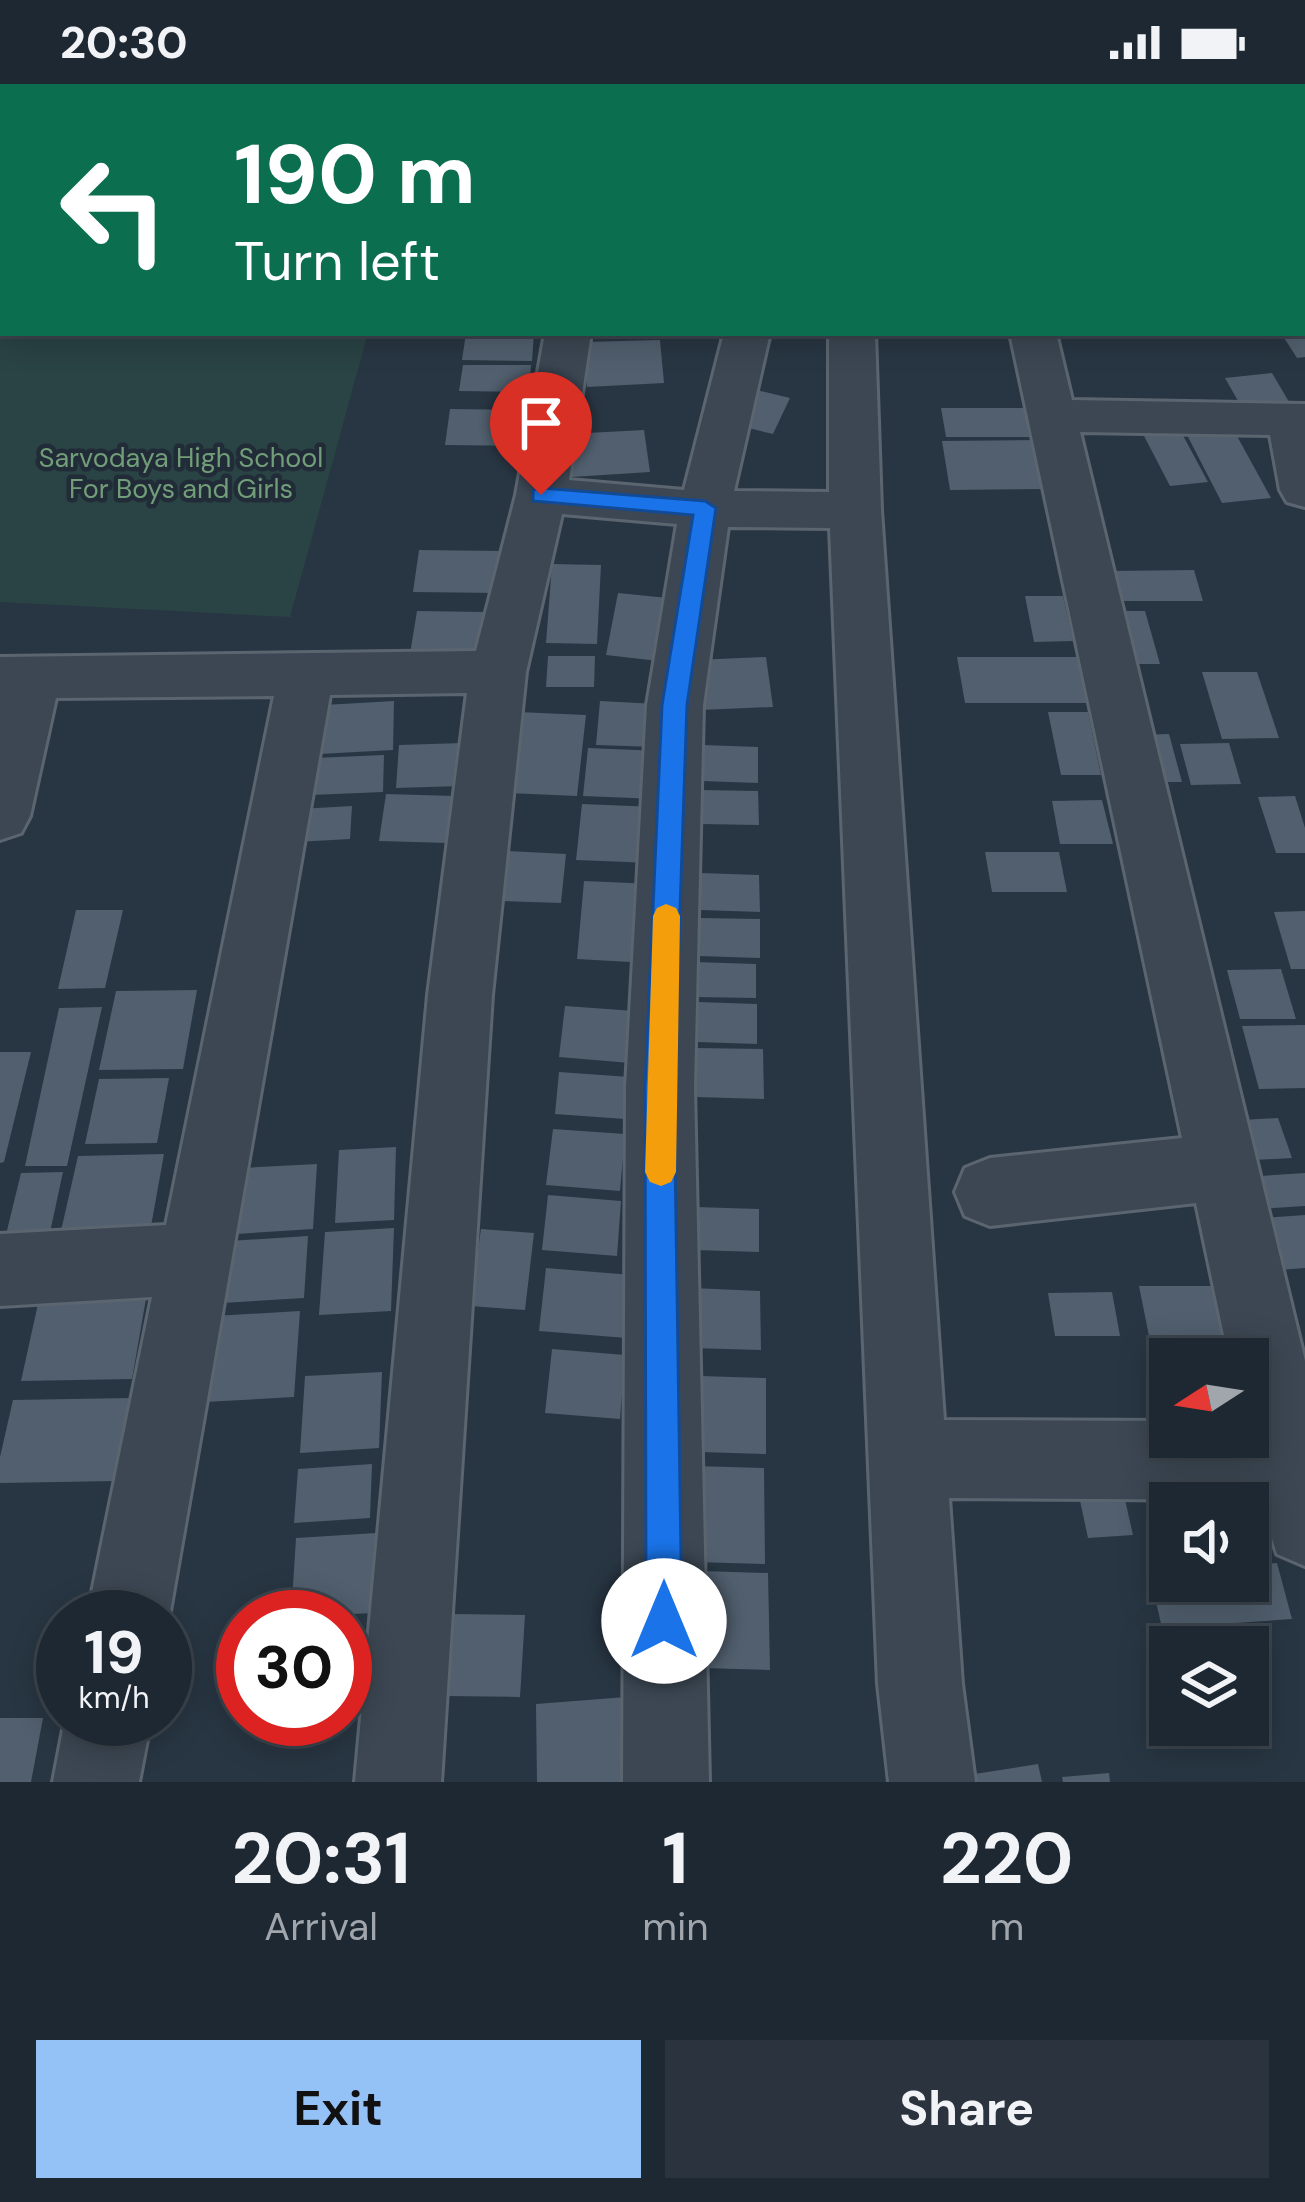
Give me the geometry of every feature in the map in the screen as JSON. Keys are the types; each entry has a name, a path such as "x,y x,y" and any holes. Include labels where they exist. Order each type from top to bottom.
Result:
{"street":[{"path":"398,1782 458,1018 497,672 541,495 568,336"},
{"path":"666,1782 660,1087 675,705 705,508 746,336"},
{"path":"852,336 855,510 920,1684 932,1782"},
{"path":"908,1459 1296,1493 1034,336"},
{"path":"1052,416 1298,420 1305,490"},
{"path":"541,495 705,508 855,510"},
{"path":"0,816 16,678 497,672"},
{"path":"133,1590 306,675"},
{"path":"989,1192 1222,1167"},
{"path":"0,1270 195,1259"},
{"path":"96,1782 103,1746"}],"green space":[{"name":"Sarvodaya High School For Boys and Girls","path":"0,336 367,336 290,617 0,602"}],"building":[{"path":"466,336 534,336 532,361 462,360"},
{"path":"1283,336 1305,336 1305,357 1297,358"},
{"path":"660,340 664,383 587,387 584,342"},
{"path":"463,365 531,365 529,392 459,391"},
{"path":"1272,373 1298,417 1250,422 1225,378"},
{"path":"752,389 790,398 773,434 735,425"},
{"path":"941,408 1031,408 1038,437 946,437"},
{"path":"450,409 526,410 522,446 445,445"},
{"path":"1232,427 1271,498 1222,503 1185,431"},
{"path":"1179,428 1208,482 1170,486 1142,432"},
{"path":"644,430 650,472 572,477 568,434"},
{"path":"1036,440 1047,489 950,490 942,441"},
{"path":"419,550 502,551 498,593 413,592"},
{"path":"552,564 601,565 597,644 546,643"},
{"path":"1194,570 1203,601 1119,601 1111,571"},
{"path":"618,593 678,599 667,662 606,655"},
{"path":"1025,596 1063,596 1073,641 1034,642"},
{"path":"417,611 486,612 480,655 410,654"},
{"path":"1105,611 1145,611 1160,664 1119,664"},
{"path":"548,656 595,656 594,687 546,687"},
{"path":"766,657 773,707 700,710 695,660"},
{"path":"957,657 1078,657 1089,703 965,703"},
{"path":"1202,672 1257,672 1279,738 1222,739"},
{"path":"394,701 393,750 320,754 324,705"},
{"path":"600,701 657,704 655,747 596,745"},
{"path":"518,712 586,715 577,796 507,793"},
{"path":"1048,712 1088,712 1101,775 1061,775"},
{"path":"1169,734 1182,782 1152,782 1140,735"},
{"path":"463,743 461,786 396,788 399,745"},
{"path":"1229,743 1241,784 1191,785 1180,744"},
{"path":"703,745 758,747 758,783 702,781"},
{"path":"588,748 660,751 657,799 583,796"},
{"path":"384,755 383,792 311,795 314,758"},
{"path":"700,790 758,791 759,825 700,824"},
{"path":"386,794 455,796 448,843 379,841"},
{"path":"1295,796 1305,828 1305,853 1276,853 1258,797"},
{"path":"1102,800 1113,844 1060,844 1052,801"},
{"path":"582,804 656,807 652,863 576,860"},
{"path":"352,806 350,839 296,842 299,809"},
{"path":"508,851 566,854 561,903 501,901"},
{"path":"985,852 1059,852 1067,892 992,892"},
{"path":"701,873 759,875 760,912 701,910"},
{"path":"584,881 653,884 648,963 577,959"},
{"path":"76,910 123,910 105,988 58,989"},
{"path":"1305,911 1305,969 1291,969 1274,912"},
{"path":"699,918 760,919 760,958 698,956"},
{"path":"695,962 756,964 756,998 695,997"},
{"path":"1281,969 1296,1019 1240,1019 1227,970"},
{"path":"197,990 183,1069 99,1070 116,991"},
{"path":"698,1002 757,1004 757,1044 697,1042"},
{"path":"565,1006 635,1011 630,1063 559,1057"},
{"path":"102,1007 67,1166 25,1166 59,1008"},
{"path":"1305,1025 1305,1088 1259,1089 1242,1026"},
{"path":"696,1048 763,1049 764,1099 696,1097"},
{"path":"0,1052 31,1052 0,1163"},
{"path":"559,1072 630,1077 625,1119 555,1114"},
{"path":"169,1078 157,1143 85,1144 99,1079"},
{"path":"1278,1118 1292,1158 1255,1160 1242,1120"},
{"path":"553,1129 625,1134 620,1191 546,1185"},
{"path":"396,1147 394,1220 335,1223 339,1150"},
{"path":"164,1154 148,1243 58,1244 78,1156"},
{"path":"317,1164 313,1229 236,1234 242,1168"},
{"path":"63,1172 46,1251 2,1251 21,1173"},
{"path":"1305,1173 1305,1206 1256,1209 1246,1177"},
{"path":"548,1195 621,1201 617,1256 542,1250"},
{"path":"695,1207 759,1209 759,1252 694,1250"},
{"path":"1305,1215 1305,1268 1267,1271 1251,1219"},
{"path":"394,1228 391,1311 319,1315 325,1232"},
{"path":"481,1229 534,1233 525,1310 470,1306"},
{"path":"308,1236 304,1298 223,1303 229,1241"},
{"path":"546,1268 632,1275 627,1338 539,1331"},
{"path":"151,1270 132,1379 21,1381 45,1272"},
{"path":"1139,1286 1218,1286 1229,1336 1149,1336"},
{"path":"692,1288 760,1291 761,1350 691,1348"},
{"path":"1112,1292 1120,1336 1055,1336 1048,1293"},
{"path":"300,1311 294,1397 205,1402 214,1316"},
{"path":"552,1349 625,1355 620,1419 545,1413"},
{"path":"382,1372 379,1448 300,1453 305,1376"},
{"path":"701,1376 766,1378 766,1454 700,1452"},
{"path":"130,1398 115,1481 0,1483 0,1457 13,1400"},
{"path":"1163,1458 1258,1464 1261,1482 1166,1482"},
{"path":"1116,1460 1133,1535 1088,1538 1072,1463"},
{"path":"372,1464 370,1518 294,1523 298,1469"},
{"path":"695,1466 764,1468 765,1564 694,1562"},
{"path":"376,1533 373,1613 372,1590 293,1590 296,1538"},
{"path":"1277,1563 1292,1619 1162,1626 1156,1602 1269,1602 1269,1564"},
{"path":"702,1571 768,1573 770,1670 702,1668"},
{"path":"452,1614 525,1615 520,1697 446,1696"},
{"path":"639,1696 645,1782 537,1782 536,1704"},
{"path":"0,1718 36,1718 38,1746 31,1782 0,1782"},
{"path":"1038,1764 1042,1782 956,1782 955,1777"},
{"path":"1109,1773 1110,1782 1063,1782 1062,1777"}],"slow traffic":[{"path":"661,1172 666,916"}],"route":[{"path":"541,495 705,508 675,705 660,1087 664,1621"}]}
